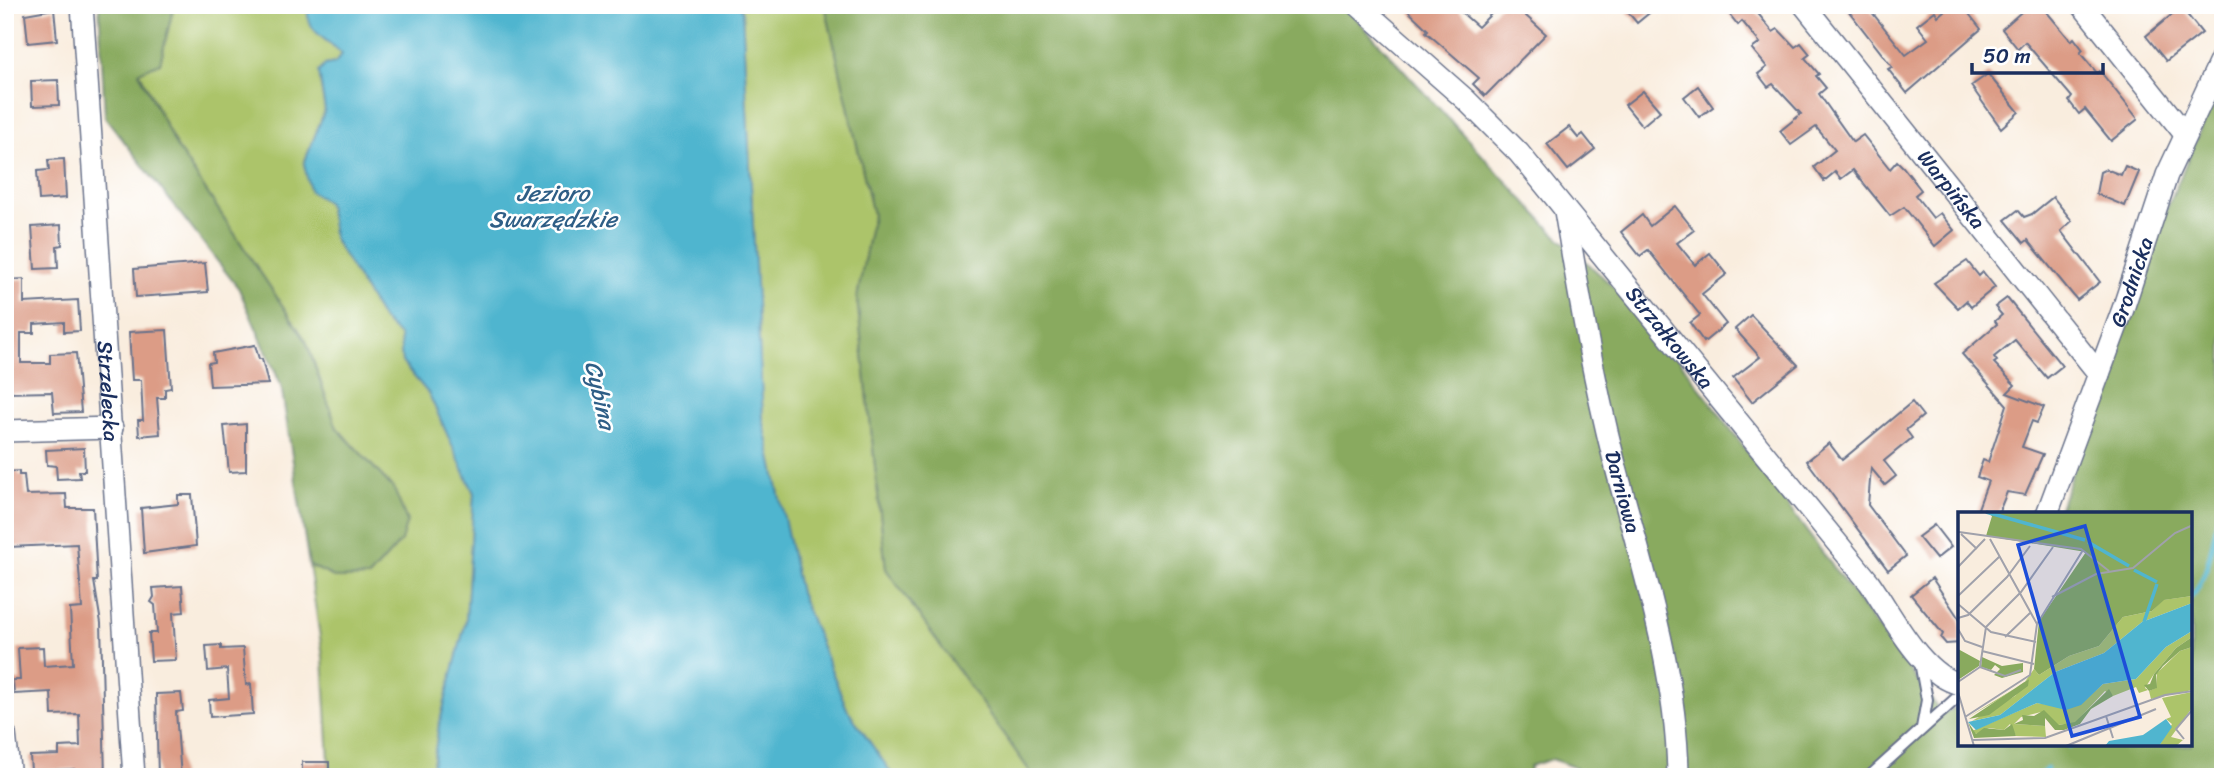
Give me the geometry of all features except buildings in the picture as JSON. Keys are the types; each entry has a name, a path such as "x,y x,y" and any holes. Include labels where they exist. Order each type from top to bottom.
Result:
{"street":[{"name":"Strzelecka","path":"82,5 134,777"},
{"name":"Strzałkowska","path":"1358,5 1475,109 1519,153 1869,582 1916,651 1937,675 1958,683"},
{"name":"Warpińska","path":"1804,5 2099,374"},
{"path":"2082,5 2185,133"},
{"name":"Grodnicka","path":"2049,512 2185,133 2223,55"},
{"name":"Darniowa","path":"1564,208 1614,458 1657,622 1667,678 1678,777"},
{"path":"5,431 111,428"},
{"path":"6,744 10,777"}],"lane":[{"path":"1916,651 1927,699 1922,728"},
{"path":"1869,777 1958,697"}],"green space":[{"path":"99,5 174,5 160,63 139,72 176,146 306,341 337,428 394,489 407,521 401,541 369,577 336,578 309,565 281,385 239,289 105,117"},
{"path":"174,5 308,5 313,28 342,54 335,63 325,65 320,81 325,110 304,163 328,203 334,239 383,320 400,336 402,362 429,394 474,493 466,621 439,725 431,777 330,777 323,657 309,565 336,578 369,577 401,541 394,489 337,428 306,341 176,146 139,71 160,63"},
{"path":"739,5 825,5 873,215 857,298 886,569 1034,777 894,777 847,709 800,593 763,419 742,11"},
{"path":"825,5 1344,5 1552,231 1647,317 1942,713 1958,708 1958,747 2193,747 2193,512 2059,512 2143,263 2223,79 2223,777 1577,777 1576,768 1552,759 1530,766 1529,777 1034,777 886,569 857,298 873,215"}],"water":[{"name":"Jezioro Swarzędzkie","path":"308,5 739,5 742,11 763,419 800,593 847,709 894,777 431,777 439,725 466,621 474,493 429,394 402,362 400,336 383,320 334,239 328,203 310,191 304,164 325,110 319,72 325,65 335,63 342,54 313,28"}],"waterway":[{"path":"2193,594 2208,562 2223,491"},
{"path":"2038,777 2047,769"}],"water label":[{"name":"Cybina","path":"600,395"}]}
